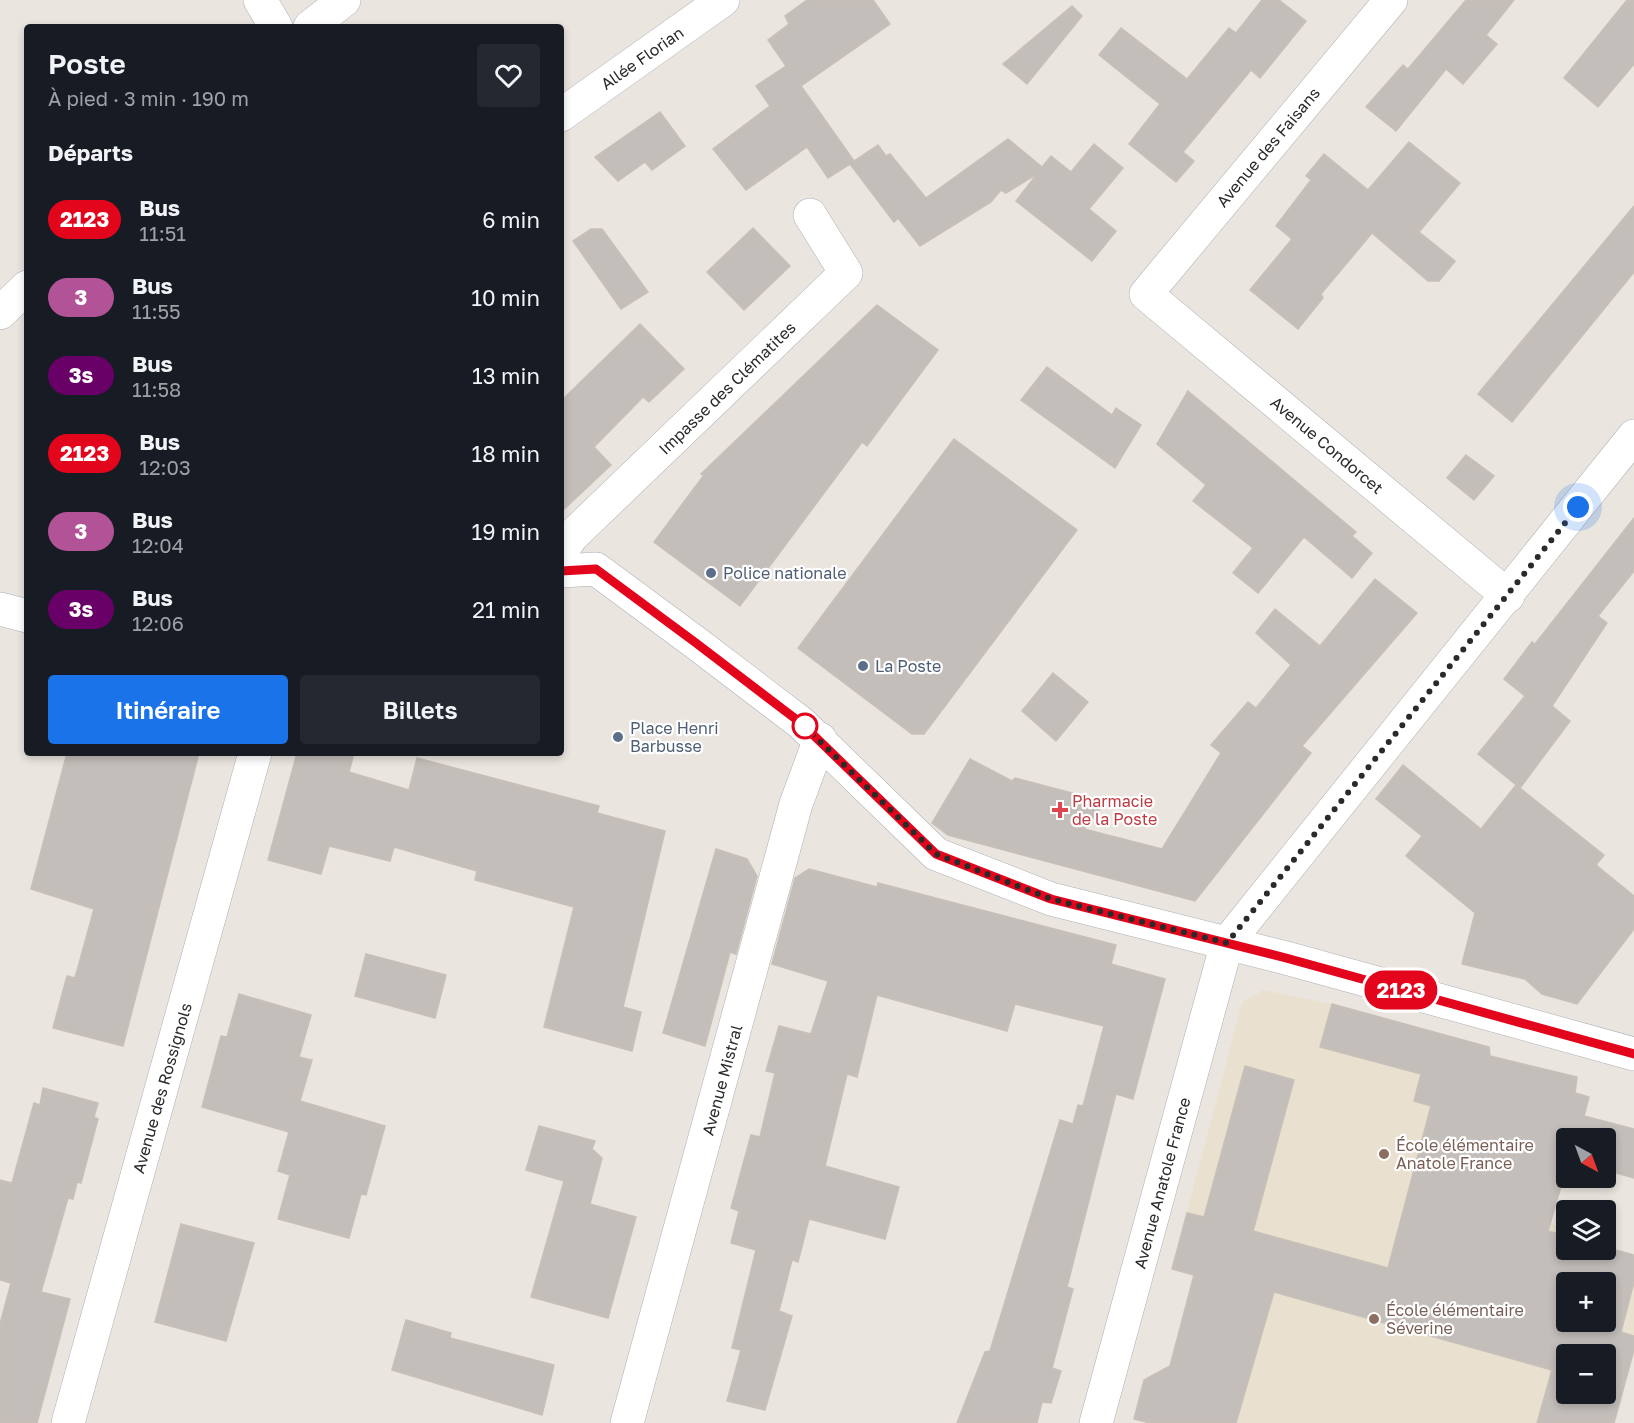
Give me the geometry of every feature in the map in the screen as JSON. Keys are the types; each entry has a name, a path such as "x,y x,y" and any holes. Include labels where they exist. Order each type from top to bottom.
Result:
{"street":[{"path":"260,0 274,24"},
{"path":"314,24 344,0"},
{"name":"Allée Florian","path":"564,113 723,0"},
{"name":"Avenue des Faisans","path":"1146,294 1380,4"},
{"name":"Impasse des Clématites","path":"564,548 572,536 846,273 810,215"},
{"path":"0,313 24,290"},
{"name":"Avenue Condorcet","path":"1146,294 1508,596"},
{"path":"1227,943 1508,596 1634,436"},
{"path":"564,571 596,569 820,739 936,854 1051,899 1227,943 1634,1054"},
{"path":"0,609 24,615"},
{"name":"Avenue Mistral","path":"627,1423 796,804 820,739"},
{"name":"Avenue des Rossignols","path":"68,1423 254,756"},
{"name":"Avenue Anatole France","path":"1096,1423 1227,943"}],"shaded area":[{"path":"1263,990 1332,1004 1489,1047 1492,1066 1526,1065 1577,1077 1570,1092 1589,1097 1581,1128 1556,1128 1556,1187 1549,1221 1556,1225 1556,1260 1616,1260 1616,1252 1634,1255 1634,1350 1614,1423 1150,1423 1136,1413 1144,1379 1156,1373 1168,1376 1194,1276 1172,1269 1242,1003"}],"building":[{"path":"807,0 873,0 890,24 801,86 854,161 878,145 886,156 890,154 926,198 1008,139 1042,167 1051,156 1071,172 1094,144 1123,168 1089,209 1116,231 1092,261 1016,201 1037,174 1006,193 1001,190 991,202 920,246 898,218 894,222 850,164 828,178 807,147 746,190 713,149 770,106 756,86 786,66 768,40 789,24 785,16"},
{"path":"1262,0 1279,0 1306,21 1260,78 1251,70 1183,152 1194,161 1176,182 1129,144 1160,104 1099,55 1121,28 1187,79 1229,28 1236,33"},
{"path":"1466,0 1514,0 1486,35 1497,44 1463,84 1446,69 1396,131 1366,107 1403,65 1408,69"},
{"path":"1627,0 1634,0 1634,64 1598,107 1564,78"},
{"path":"1072,6 1082,16 1027,84 1003,64"},
{"path":"660,112 685,146 652,170 645,162 618,181 595,157"},
{"path":"1409,142 1460,183 1419,232 1455,261 1439,281 1428,281 1372,233 1321,294 1323,298 1298,329 1250,290 1292,239 1276,226 1311,180 1306,176 1324,154 1368,190"},
{"path":"1634,206 1634,272 1512,422 1478,394"},
{"path":"753,228 790,266 744,310 707,272"},
{"path":"591,229 602,229 648,292 621,309 573,241"},
{"path":"877,305 938,350 867,446 862,442 740,606 654,542 704,475 701,474"},
{"path":"640,324 684,369 649,402 643,397 594,447 611,465 564,509 564,398"},
{"path":"1047,367 1112,415 1116,408 1141,425 1115,468 1021,400"},
{"path":"1188,391 1356,532 1352,536 1372,553 1352,578 1304,537 1258,593 1233,573 1253,548 1193,501 1206,485 1157,444"},
{"path":"954,439 1077,530 924,734 912,734 798,648"},
{"path":"1466,455 1494,476 1474,500 1447,478"},
{"path":"1634,518 1634,571 1598,616 1607,623 1552,706 1570,721 1520,788 1478,754 1525,696 1504,679 1532,642 1535,644"},
{"path":"1375,579 1417,613 1302,746 1311,753 1195,901 948,835 932,823 970,759 1012,781 1015,778 1106,802 1084,829 1162,849 1221,753 1211,745 1248,702 1256,708 1291,665 1256,633 1275,609 1320,646"},
{"path":"1053,673 1088,702 1056,741 1022,711"},
{"path":"66,756 198,756 123,1046 53,1028 67,976 75,978 94,909 31,889"},
{"path":"296,756 353,756 349,772 409,790 417,758 599,806 597,813 665,831 623,1007 641,1012 632,1051 544,1027 574,907 475,880 477,871 394,847 390,861 329,846 321,874 268,860"},
{"path":"1403,765 1481,829 1516,785 1604,855 1596,865 1634,896 1634,929 1577,1004 1542,994 1525,979 1462,964 1475,913 1406,856 1422,836 1376,799"},
{"path":"716,849 747,859 757,876 736,954 730,952 705,1046 663,1033"},
{"path":"809,869 877,887 878,883 1116,945 1111,964 1165,979 1133,1099 1116,1094 1067,1287 1073,1289 1052,1368 1061,1371 1051,1403 1042,1402 1037,1423 957,1423 985,1352 990,1351 1060,1120 1073,1124 1078,1105 1083,1106 1104,1026 1015,1004 1007,1031 877,995 857,1077 847,1074 825,1166 899,1187 885,1239 809,1219 798,1262 792,1260 779,1311 792,1316 765,1410 727,1401 741,1350 732,1348 756,1250 731,1243 739,1211 731,1208 751,1135 760,1137 775,1073 766,1071 779,1026 811,1034 828,981 772,964 795,878"},
{"path":"366,954 446,975 435,1018 355,996"},
{"path":"239,994 311,1015 299,1057 312,1060 300,1101 385,1126 366,1195 361,1194 349,1238 278,1219 290,1175 278,1171 289,1132 202,1107 221,1036 227,1037"},
{"path":"1332,1004 1489,1047 1490,1056 1577,1077 1575,1093 1589,1097 1584,1116 1634,1129 1634,1178 1616,1173 1616,1128 1556,1128 1556,1188 1560,1188 1548,1231 1556,1233 1556,1260 1616,1260 1616,1250 1634,1255 1634,1282 1621,1332 1634,1336 1634,1350 1614,1423 1537,1423 1552,1370 1274,1292 1236,1423 1150,1423 1134,1419 1144,1380 1170,1366 1194,1275 1172,1269 1187,1213 1204,1217 1245,1066 1294,1080 1253,1231 1388,1268 1431,1106 1414,1101 1421,1074 1320,1047"},
{"path":"43,1088 98,1103 94,1117 98,1119 81,1183 77,1182 73,1199 68,1198 41,1292 70,1299 37,1423 0,1423 0,1324 11,1283 0,1280 0,1180 12,1183 34,1103 40,1105"},
{"path":"539,1126 595,1141 592,1149 602,1158 590,1204 636,1217 608,1318 531,1297 564,1181 526,1170"},
{"path":"181,1224 254,1243 226,1341 155,1322"},
{"path":"406,1320 451,1333 450,1338 554,1365 542,1415 392,1370"}],"bus line":[{"name":"2123","path":"564,571 596,569 696,643 820,739 936,854 1051,899 1286,958 1634,1054"}],"place":[{"name":"Police nationale","path":"711,573"},
{"name":"La Poste","path":"863,666"},
{"name":"Place Henri Barbusse","path":"618,737"},
{"name":"Pharmacie de la Poste","path":"1060,810"},
{"name":"École élémentaire Anatole France","path":"1384,1154"},
{"name":"École élémentaire Séverine","path":"1374,1319"}],"route":[{"path":"805,726 801,723 936,854 1051,899 1227,943 1578,507"}]}
